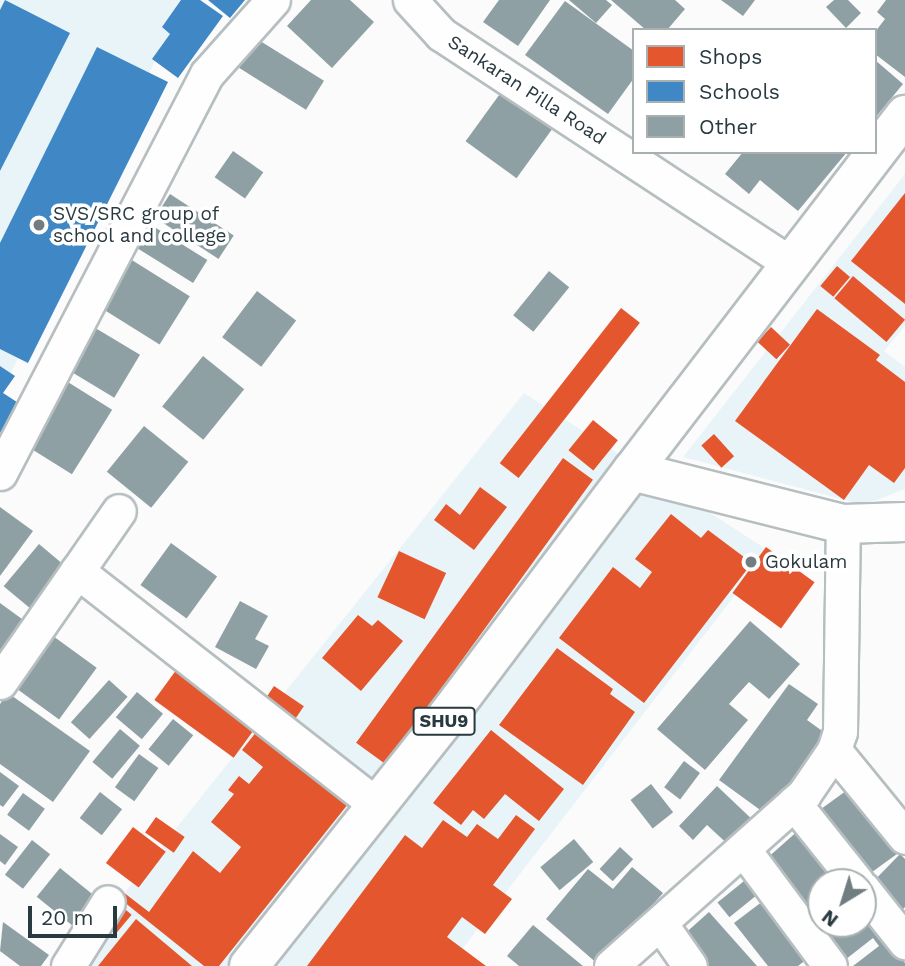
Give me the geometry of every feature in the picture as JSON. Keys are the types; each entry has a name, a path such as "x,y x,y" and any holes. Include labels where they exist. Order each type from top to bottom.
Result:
{"main road":[{"path":"877,152 905,115"},
{"path":"875,154 632,471 843,524 905,522"},
{"name":"SHU9","path":"249,966 377,805 632,471"}],"street":[{"path":"0,473 207,74 273,0"},
{"name":"Sankaran Pilla Road","path":"410,0 441,34 791,264"},
{"path":"0,682 119,511"},
{"path":"614,965 794,803 834,750 840,732 843,524"},
{"path":"77,571 377,805"},
{"path":"834,750 905,838"},
{"path":"794,803 846,868"},
{"path":"744,850 830,966"},
{"path":"68,966 108,902"},
{"path":"877,907 905,942"},
{"path":"660,923 690,966"}],"shaded area":[{"name":"SVS/SRC group of school and college","path":"0,0 203,0 158,54 0,397"},
{"path":"905,174 905,326 884,351 905,367 905,489 864,505 683,457"},
{"path":"524,393 769,551 449,966 66,966"}],"building: Shops":[{"path":"905,193 905,304 851,261"},
{"path":"837,266 850,277 833,297 820,286"},
{"path":"853,276 905,320 886,342 834,298"},
{"path":"621,308 640,323 519,478 500,463"},
{"path":"817,309 880,355 876,360 905,382 905,468 894,483 869,465 844,500 735,421"},
{"path":"771,327 790,345 776,359 757,342"},
{"path":"593,420 618,440 593,470 568,450"},
{"path":"714,434 734,456 721,468 701,445"},
{"path":"563,458 593,480 386,765 356,743"},
{"path":"480,487 507,507 474,550 434,520 446,504 460,515"},
{"path":"671,514 701,538 708,530 752,563 644,703 559,638 613,567 640,588 652,572 635,559"},
{"path":"766,547 815,582 781,628 732,593"},
{"path":"399,551 446,573 425,619 377,597"},
{"path":"358,615 372,626 378,620 403,641 361,691 322,658"},
{"path":"557,648 613,689 610,694 635,712 583,785 499,725"},
{"path":"182,662 261,720 234,758 154,700"},
{"path":"274,686 304,706 292,724 262,704"},
{"path":"265,721 356,794 219,966 204,966 119,898 123,892 149,912 193,851 220,873 241,847 211,822 234,794 228,790 239,776 249,784 263,767 242,750"},
{"path":"491,730 564,789 539,821 505,794 484,819 473,810 461,825 433,803"},
{"path":"516,815 535,829 493,885 512,899 485,934 462,917 447,937 486,966 307,966 405,835 422,848 443,820 467,837 477,824 498,839"},
{"path":"156,817 185,837 174,853 145,833"},
{"path":"133,827 166,852 139,888 106,863"},
{"path":"114,900 132,915 117,932 99,918"},
{"path":"136,919 192,966 98,966"}],"building: Schools":[{"path":"5,0 70,33 0,171 0,10"},
{"path":"181,0 200,0 223,16 178,78 152,59 170,34 162,27"},
{"path":"208,0 245,0 230,18"},
{"path":"97,47 168,82 28,363 0,349 0,243"},
{"path":"0,366 15,376 3,393 20,404 0,433"}],"building: Other":[{"path":"311,0 350,0 374,22 332,68 287,26"},
{"path":"499,0 550,0 518,46 483,22"},
{"path":"569,0 606,0 612,5 596,23"},
{"path":"611,0 675,0 685,9 669,28 644,28"},
{"path":"721,0 755,0 743,16"},
{"path":"834,0 848,0 861,13 846,28 826,7"},
{"path":"886,0 905,0 905,77 877,56 877,29 885,19 877,12"},
{"path":"565,1 632,50 632,81 608,114 525,55"},
{"path":"257,39 324,81 306,110 239,68"},
{"path":"877,62 903,84 877,116"},
{"path":"502,91 553,128 517,178 466,141"},
{"path":"233,151 263,172 245,198 215,177"},
{"path":"741,154 845,154 798,211 760,180 749,194 725,174"},
{"path":"170,194 234,235 218,259 155,217"},
{"path":"148,223 207,260 193,283 134,246"},
{"path":"127,257 190,296 160,345 97,305"},
{"path":"549,271 569,287 533,332 513,315"},
{"path":"257,291 296,320 261,367 222,337"},
{"path":"92,326 140,355 114,398 66,369"},
{"path":"203,356 244,389 203,440 162,407"},
{"path":"63,379 112,410 72,474 23,443"},
{"path":"144,426 188,462 151,508 107,472"},
{"path":"0,507 33,531 0,576"},
{"path":"171,543 217,577 187,619 140,585"},
{"path":"39,544 68,568 33,611 4,586"},
{"path":"240,601 268,616 255,639 269,646 256,669 215,647"},
{"path":"0,603 33,627 0,673"},
{"path":"750,621 800,664 769,699 749,682 729,704 748,720 705,770 657,729"},
{"path":"53,636 97,668 59,720 15,688"},
{"path":"109,680 128,697 89,739 71,722"},
{"path":"789,684 818,704 807,720 825,733 767,815 719,780"},
{"path":"137,692 163,714 142,739 116,717"},
{"path":"8,693 90,751 53,802 0,764 0,704"},
{"path":"173,719 193,735 169,766 148,749"},
{"path":"120,729 140,746 112,779 92,762"},
{"path":"139,754 158,768 134,801 115,787"},
{"path":"684,761 700,773 680,799 664,787"},
{"path":"0,772 19,786 3,807 0,805"},
{"path":"651,784 673,812 653,828 631,800"},
{"path":"717,786 757,824 733,849 707,825 693,840 679,826"},
{"path":"850,788 898,854 877,869 851,868 813,815"},
{"path":"100,792 122,809 102,835 80,818"},
{"path":"23,793 45,809 29,831 7,815"},
{"path":"800,829 833,868 807,868 807,915 765,860"},
{"path":"0,834 18,847 5,865 0,861"},
{"path":"574,839 593,862 560,890 540,867"},
{"path":"32,840 50,854 23,889 5,875"},
{"path":"620,847 633,859 613,881 600,869"},
{"path":"900,854 905,859 905,907 896,916 877,898 877,878"},
{"path":"632,867 663,893 600,966 546,919 588,869 613,889"},
{"path":"60,868 98,899 75,928 37,897"},
{"path":"754,873 766,888 729,917 717,903"},
{"path":"771,895 816,952 798,966 768,966 734,923"},
{"path":"709,912 757,966 693,966 681,937"},
{"path":"3,922 49,955 41,966 20,966 0,951"},
{"path":"533,925 583,966 519,966 507,956"},
{"path":"877,928 905,966 853,966 879,946 873,938 877,938"},
{"path":"821,938 873,938 841,963"}],"place":[{"name":"SVS/SRC group of school and college","path":"39,225"},
{"name":"Gokulam","path":"751,562"}]}
